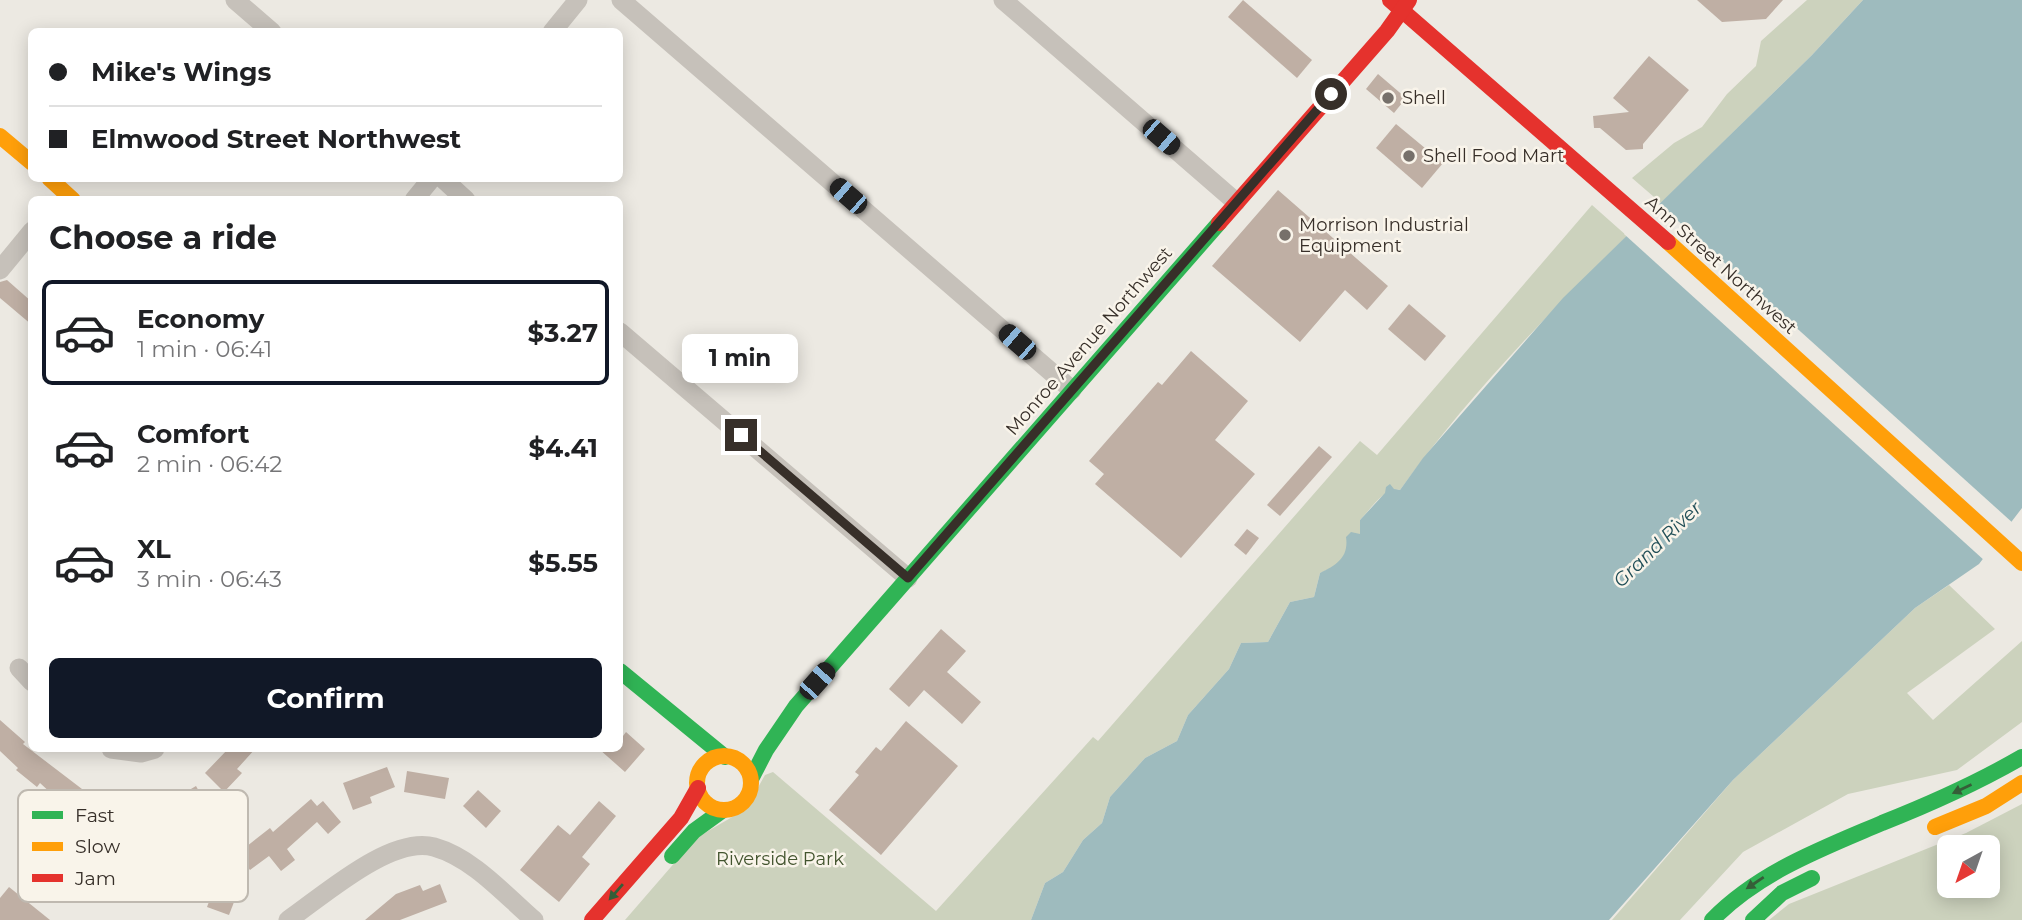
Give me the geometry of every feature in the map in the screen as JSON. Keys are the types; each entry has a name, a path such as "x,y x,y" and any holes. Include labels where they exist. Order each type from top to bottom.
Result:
{"main road":[{"name":"Monroe Avenue Northwest","path":"751,779 766,750 796,706 1237,202 1400,3"},
{"name":"Ann Street Northwest","path":"1400,3 2022,563"},
{"path":"0,136 28,160"},
{"path":"52,182 64,196"},
{"path":"623,674 656,703 728,757 744,765 751,779 750,790 744,801 733,809 723,810 709,806 688,751 656,703"},
{"name":"Monroe Avenue Northwest","path":"728,757 796,706"},
{"path":"592,920 685,813 704,765 710,760 728,757"},
{"path":"1712,920 1737,897 1790,863 1956,793 2022,757"},
{"path":"1924,832 1986,806 2022,783"},
{"path":"661,868 694,831 723,810"},
{"path":"663,838 677,850"},
{"path":"1753,920 1760,910 1782,893 1826,873"}],"street":[{"path":"235,0 267,28"},
{"path":"555,28 578,0"},
{"path":"621,0 1072,390"},
{"path":"1003,0 1237,202"},
{"path":"417,196 429,182"},
{"path":"446,182 462,196"},
{"path":"0,270 28,236"},
{"path":"623,335 908,578"},
{"path":"288,920 382,855 416,845 434,847 475,869 534,920"}],"green space":[{"path":"1807,0 1863,0 1812,55 1661,203 1632,178 1674,143 1702,127 1727,94 1756,66 1761,41"},
{"name":"Riverside Park","path":"1592,205 1627,236 1508,358 1451,424 1400,490 1388,492 1373,505 1360,520 1360,534 1338,565 1320,573 1314,597 1290,602 1268,642 1241,643 1229,669 1188,715 1177,741 1145,758 1110,797 1102,823 1083,840 1063,872 1045,883 1031,920 625,920 696,838 746,809 765,775 773,772 936,911 1093,737 1098,741 1360,441 1377,455"},
{"path":"1949,585 1995,629 1907,693 1933,720 2022,641 2022,722 1957,770 1848,794 1743,852 1680,920 1612,920 1733,780 1915,608"},
{"path":"2022,804 2022,920 1769,920 1789,904 1937,845 1937,898 2000,898 2000,835 1961,835"}],"water":[{"name":"Grand River","path":"1863,0 2022,0 2022,508 1979,564 1915,608 1733,780 1609,920 1031,920 1045,883 1063,872 1083,840 1102,823 1110,797 1145,758 1177,741 1188,715 1229,669 1241,643 1268,642 1290,602 1314,597 1320,573 1332,567 1344,555 1346,537 1351,532 1360,534 1360,520 1385,493 1386,487 1390,484 1394,489 1400,490 1423,458 1563,298 1812,55"}],"pier":[{"path":"1657,202 2014,524 1985,561 1624,234"}],"building":[{"path":"1243,0 1312,60 1297,78 1228,17"},
{"path":"1697,0 1783,0 1766,19 1722,22"},
{"path":"1649,56 1689,90 1643,144 1643,149 1626,150 1600,128 1594,128 1593,116 1629,112 1613,98"},
{"path":"1378,74 1406,98 1394,113 1366,89"},
{"name":"Shell Food Mart","path":"1396,124 1443,163 1422,188 1376,148"},
{"name":"Morrison Industrial Equipment","path":"1278,190 1388,286 1367,310 1345,290 1300,342 1212,266"},
{"path":"7,280 28,298 28,322 0,298 0,282"},
{"path":"1409,304 1446,336 1425,361 1388,329"},
{"path":"1191,351 1248,401 1215,440 1255,474 1181,558 1095,484 1104,474 1089,461 1158,382 1162,385"},
{"path":"1319,446 1332,457 1280,516 1267,505"},
{"path":"1247,529 1259,538 1246,555 1234,545"},
{"path":"941,629 966,651 947,672 981,702 962,724 924,690 909,707 889,689"},
{"path":"0,720 25,742 23,744 28,748 28,752 33,752 82,789 48,790 40,783 37,787 16,770 18,768 0,751"},
{"path":"906,721 958,766 881,855 829,810 859,775 855,772 876,747 881,751"},
{"path":"626,732 645,749 625,772 602,752 623,752 623,736"},
{"path":"225,752 252,752 237,769 242,773 226,790 222,790 205,773"},
{"path":"387,767 395,787 370,797 372,803 353,810 343,783"},
{"path":"407,771 449,778 445,799 404,792"},
{"path":"478,790 501,811 486,828 463,806"},
{"path":"311,799 317,806 323,801 341,822 328,834 317,822 287,849 295,860 281,871 269,856 250,870 248,845 270,828 273,832"},
{"path":"599,801 616,816 582,857 590,864 559,902 520,870 558,825 570,835"},
{"path":"440,884 447,902 400,920 365,920 396,894 420,885 423,891"},
{"path":"9,887 18,894 18,902 28,902 50,920 0,920 0,898"},
{"path":"209,902 234,902 229,915 207,907"}],"traffic: fast":[{"path":"751,779 766,750 796,706 1219,223"},
{"path":"623,673 725,757"},
{"path":"1712,920 1750,888 1792,863 1953,793 2022,757"},
{"path":"672,856 694,831 723,810"},
{"path":"1753,920 1782,893 1812,878"}],"traffic: slow":[{"path":"0,136 28,160"},
{"path":"53,182 69,196"},
{"path":"1668,242 2022,563"},
{"path":"724,756 743,764 751,783 743,802 724,810 705,802 697,783 705,764 724,756"},
{"path":"1935,827 1986,806 2022,783"}],"traffic: jam":[{"path":"1390,0 1668,242"},
{"path":"1219,223 1387,31 1409,0"},
{"path":"592,920 681,818 698,788"}],"place":[{"name":"Shell","path":"1388,98"},
{"name":"Shell Food Mart","path":"1409,156"},
{"name":"Morrison Industrial Equipment","path":"1285,235"}],"route":[{"path":"741,435 908,578 1331,94"}]}
